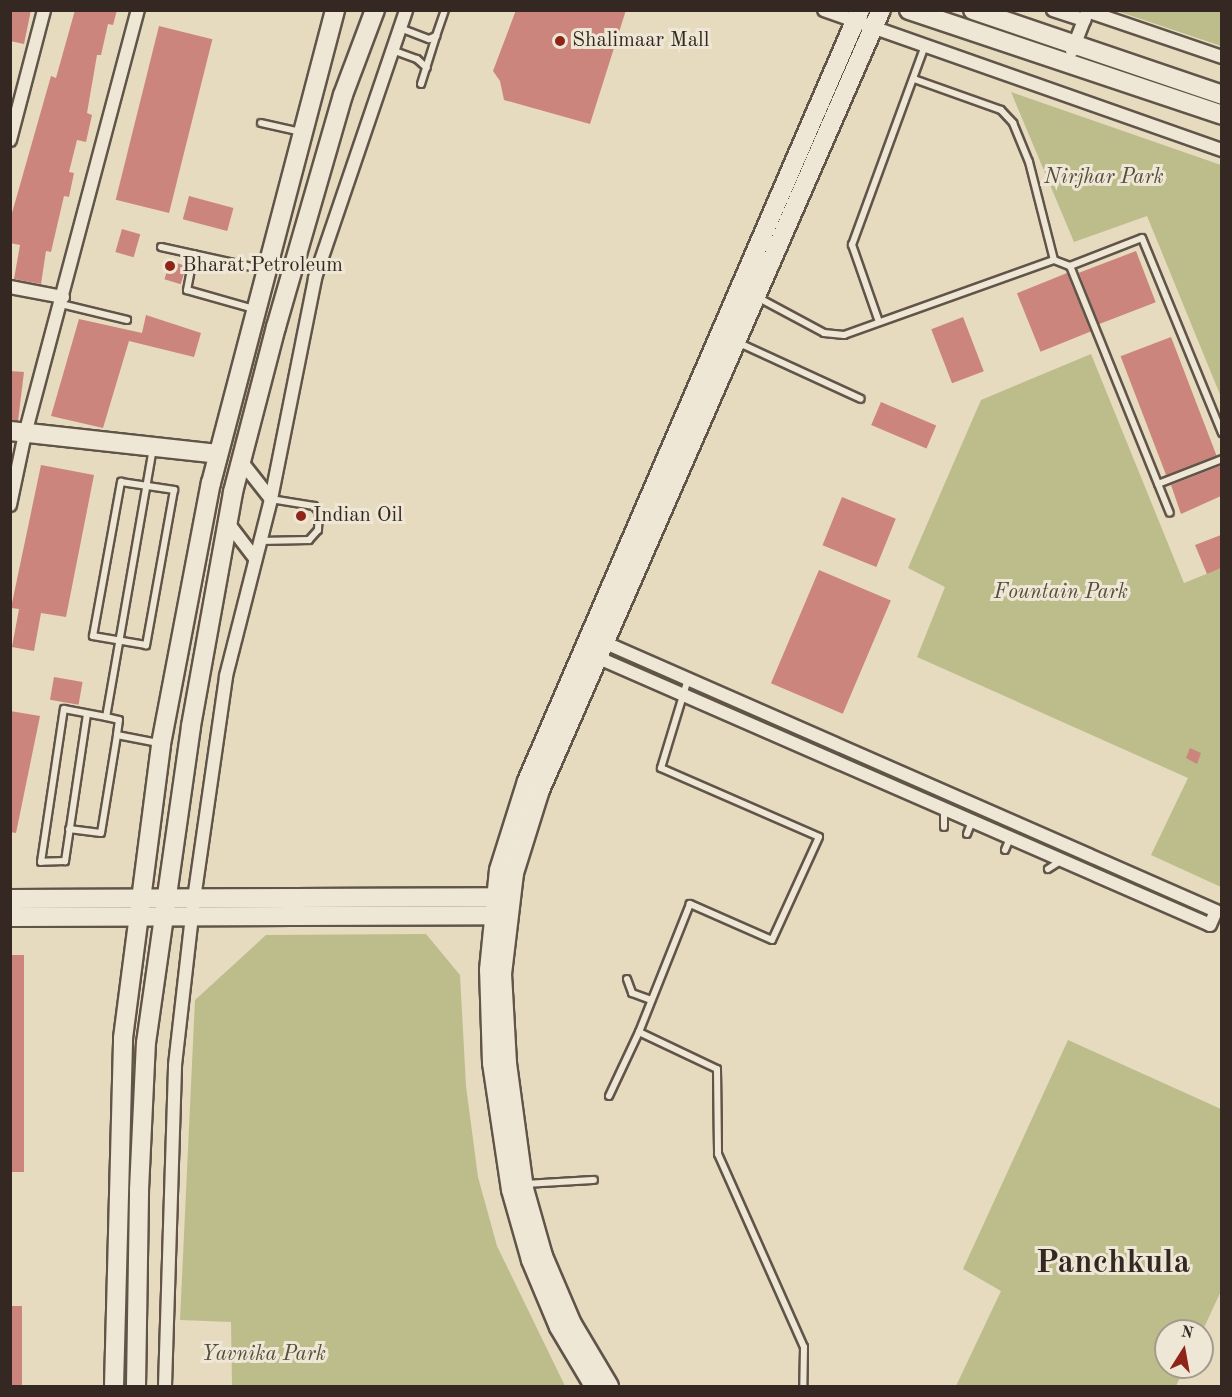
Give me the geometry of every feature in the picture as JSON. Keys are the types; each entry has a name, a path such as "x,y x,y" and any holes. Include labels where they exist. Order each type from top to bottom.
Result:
{"street":[{"path":"11,139 44,10"},
{"path":"10,505 18,432 62,301 138,10"},
{"path":"114,1386 123,1038 161,744 218,454 335,10"},
{"path":"136,1386 139,1190 146,1043 164,907 228,523 241,461 343,94 375,10"},
{"path":"165,1386 176,1065 193,907 226,676 254,557 271,499 315,278 406,10"},
{"path":"824,10 877,19 925,46 1221,150"},
{"path":"909,10 1221,115"},
{"path":"973,10 1221,95"},
{"path":"1053,10 1086,14 1221,57"},
{"path":"1067,63 1086,14"},
{"path":"609,1386 572,1324 555,1285 524,1184 507,1063 502,985 503,906 499,870 527,781 593,646 728,338 858,16"},
{"path":"747,292 877,19"},
{"path":"10,287 62,301"},
{"path":"18,432 218,454"},
{"path":"241,461 271,499"},
{"path":"228,523 254,557"},
{"path":"593,646 688,679 1216,911 1210,925 681,694 593,646"},
{"path":"1153,900 1160,886"},
{"path":"10,899 139,908"},
{"path":"1192,917 1198,903"},
{"path":"10,916 164,907 503,906"},
{"path":"503,906 489,970 492,1063 511,1190 531,1260 559,1327 594,1386"}],"lane":[{"path":"421,84 446,10"},
{"path":"399,28 424,38 436,36"},
{"path":"879,322 852,245 925,46"},
{"path":"391,50 417,59 427,68"},
{"path":"914,79 1001,110 1013,123 1029,162 1054,260"},
{"path":"261,123 304,133"},
{"path":"747,292 824,333 844,335 1054,260 1070,266 1142,237 1221,434"},
{"path":"161,247 267,270"},
{"path":"194,254 187,290 256,310"},
{"path":"1070,266 1170,513"},
{"path":"62,301 128,320"},
{"path":"728,338 861,399"},
{"path":"106,717 153,447"},
{"path":"1158,484 1221,459"},
{"path":"121,482 146,486 174,490 146,645 93,636 121,482"},
{"path":"259,542 309,540 318,530 319,513 314,506 271,499"},
{"path":"609,1096 639,1032 690,904 772,940 819,837 661,768 681,694 688,679"},
{"path":"69,829 101,833 119,720 64,709 41,862 65,861 69,829 87,714"},
{"path":"117,735 161,744"},
{"path":"944,808 945,827"},
{"path":"967,834 973,821"},
{"path":"1005,850 1011,837"},
{"path":"1048,869 1062,860"},
{"path":"627,979 632,993 651,1000"},
{"path":"639,1032 717,1069 718,1154 804,1347 803,1386"},
{"path":"524,1184 594,1180"}],"green space":[{"path":"1117,11 1221,11 1221,46"},
{"name":"Nirjhar Park","path":"1011,92 1221,165 1221,397 1147,216 1074,242"},
{"name":"Fountain Park","path":"1091,354 1184,583 1221,568 1221,887 1151,855 1188,778 917,657 945,587 908,568 981,400"},
{"name":"Yavnika Park","path":"426,934 460,975 466,1086 478,1177 497,1246 565,1386 232,1386 231,1322 180,1320 195,1000 266,935"},
{"path":"1068,1040 1221,1109 1221,1291 1208,1319 1154,1319 1154,1379 1179,1379 1176,1386 956,1386 1001,1291 963,1269"}],"building":[{"path":"10,10 31,10 24,44 10,41"},
{"path":"75,10 117,10 113,25 108,24 101,55 97,55 87,113 92,115 86,142 77,140 69,172 74,173 69,197 64,196 51,252 46,251 41,284 14,279 20,245 10,243 10,220 51,76 56,78"},
{"name":"Shalimaar Mall","path":"516,10 626,10 590,124 504,100 500,81 493,71"},
{"path":"159,26 212,39 169,213 116,200"},
{"path":"189,196 233,208 227,231 183,219"},
{"path":"122,229 140,234 134,257 115,252"},
{"path":"1136,251 1156,302 1099,324 1079,273"},
{"path":"170,261 186,266 181,284 164,279"},
{"path":"1067,273 1091,331 1041,352 1017,293"},
{"path":"146,315 201,333 194,357 129,341 103,428 51,416 79,319 142,333"},
{"path":"963,317 984,371 952,383 931,329"},
{"path":"1171,337 1217,456 1166,475 1121,356"},
{"path":"10,371 24,372 18,421 10,420"},
{"path":"881,402 936,425 926,448 871,425"},
{"path":"41,465 94,475 66,617 41,613 34,651 12,647 19,609 11,608"},
{"path":"1220,466 1221,496 1181,514 1171,485"},
{"path":"842,497 896,519 876,567 823,545"},
{"path":"1221,535 1221,568 1207,574 1195,545"},
{"path":"819,570 891,600 843,714 771,683"},
{"path":"54,677 83,682 79,705 50,700"},
{"path":"10,711 40,716 16,833 10,832"},
{"path":"1190,748 1201,753 1197,764 1186,758"},
{"path":"10,955 24,955 24,1172 10,1172"},
{"path":"10,1306 22,1306 22,1386 10,1386"}],"place":[{"name":"Shalimaar Mall","path":"560,41"},
{"name":"Bharat Petroleum","path":"170,266"},
{"name":"Indian Oil","path":"301,516"}],"district":[{"name":"Panchkula","path":"1113,1264"}]}
